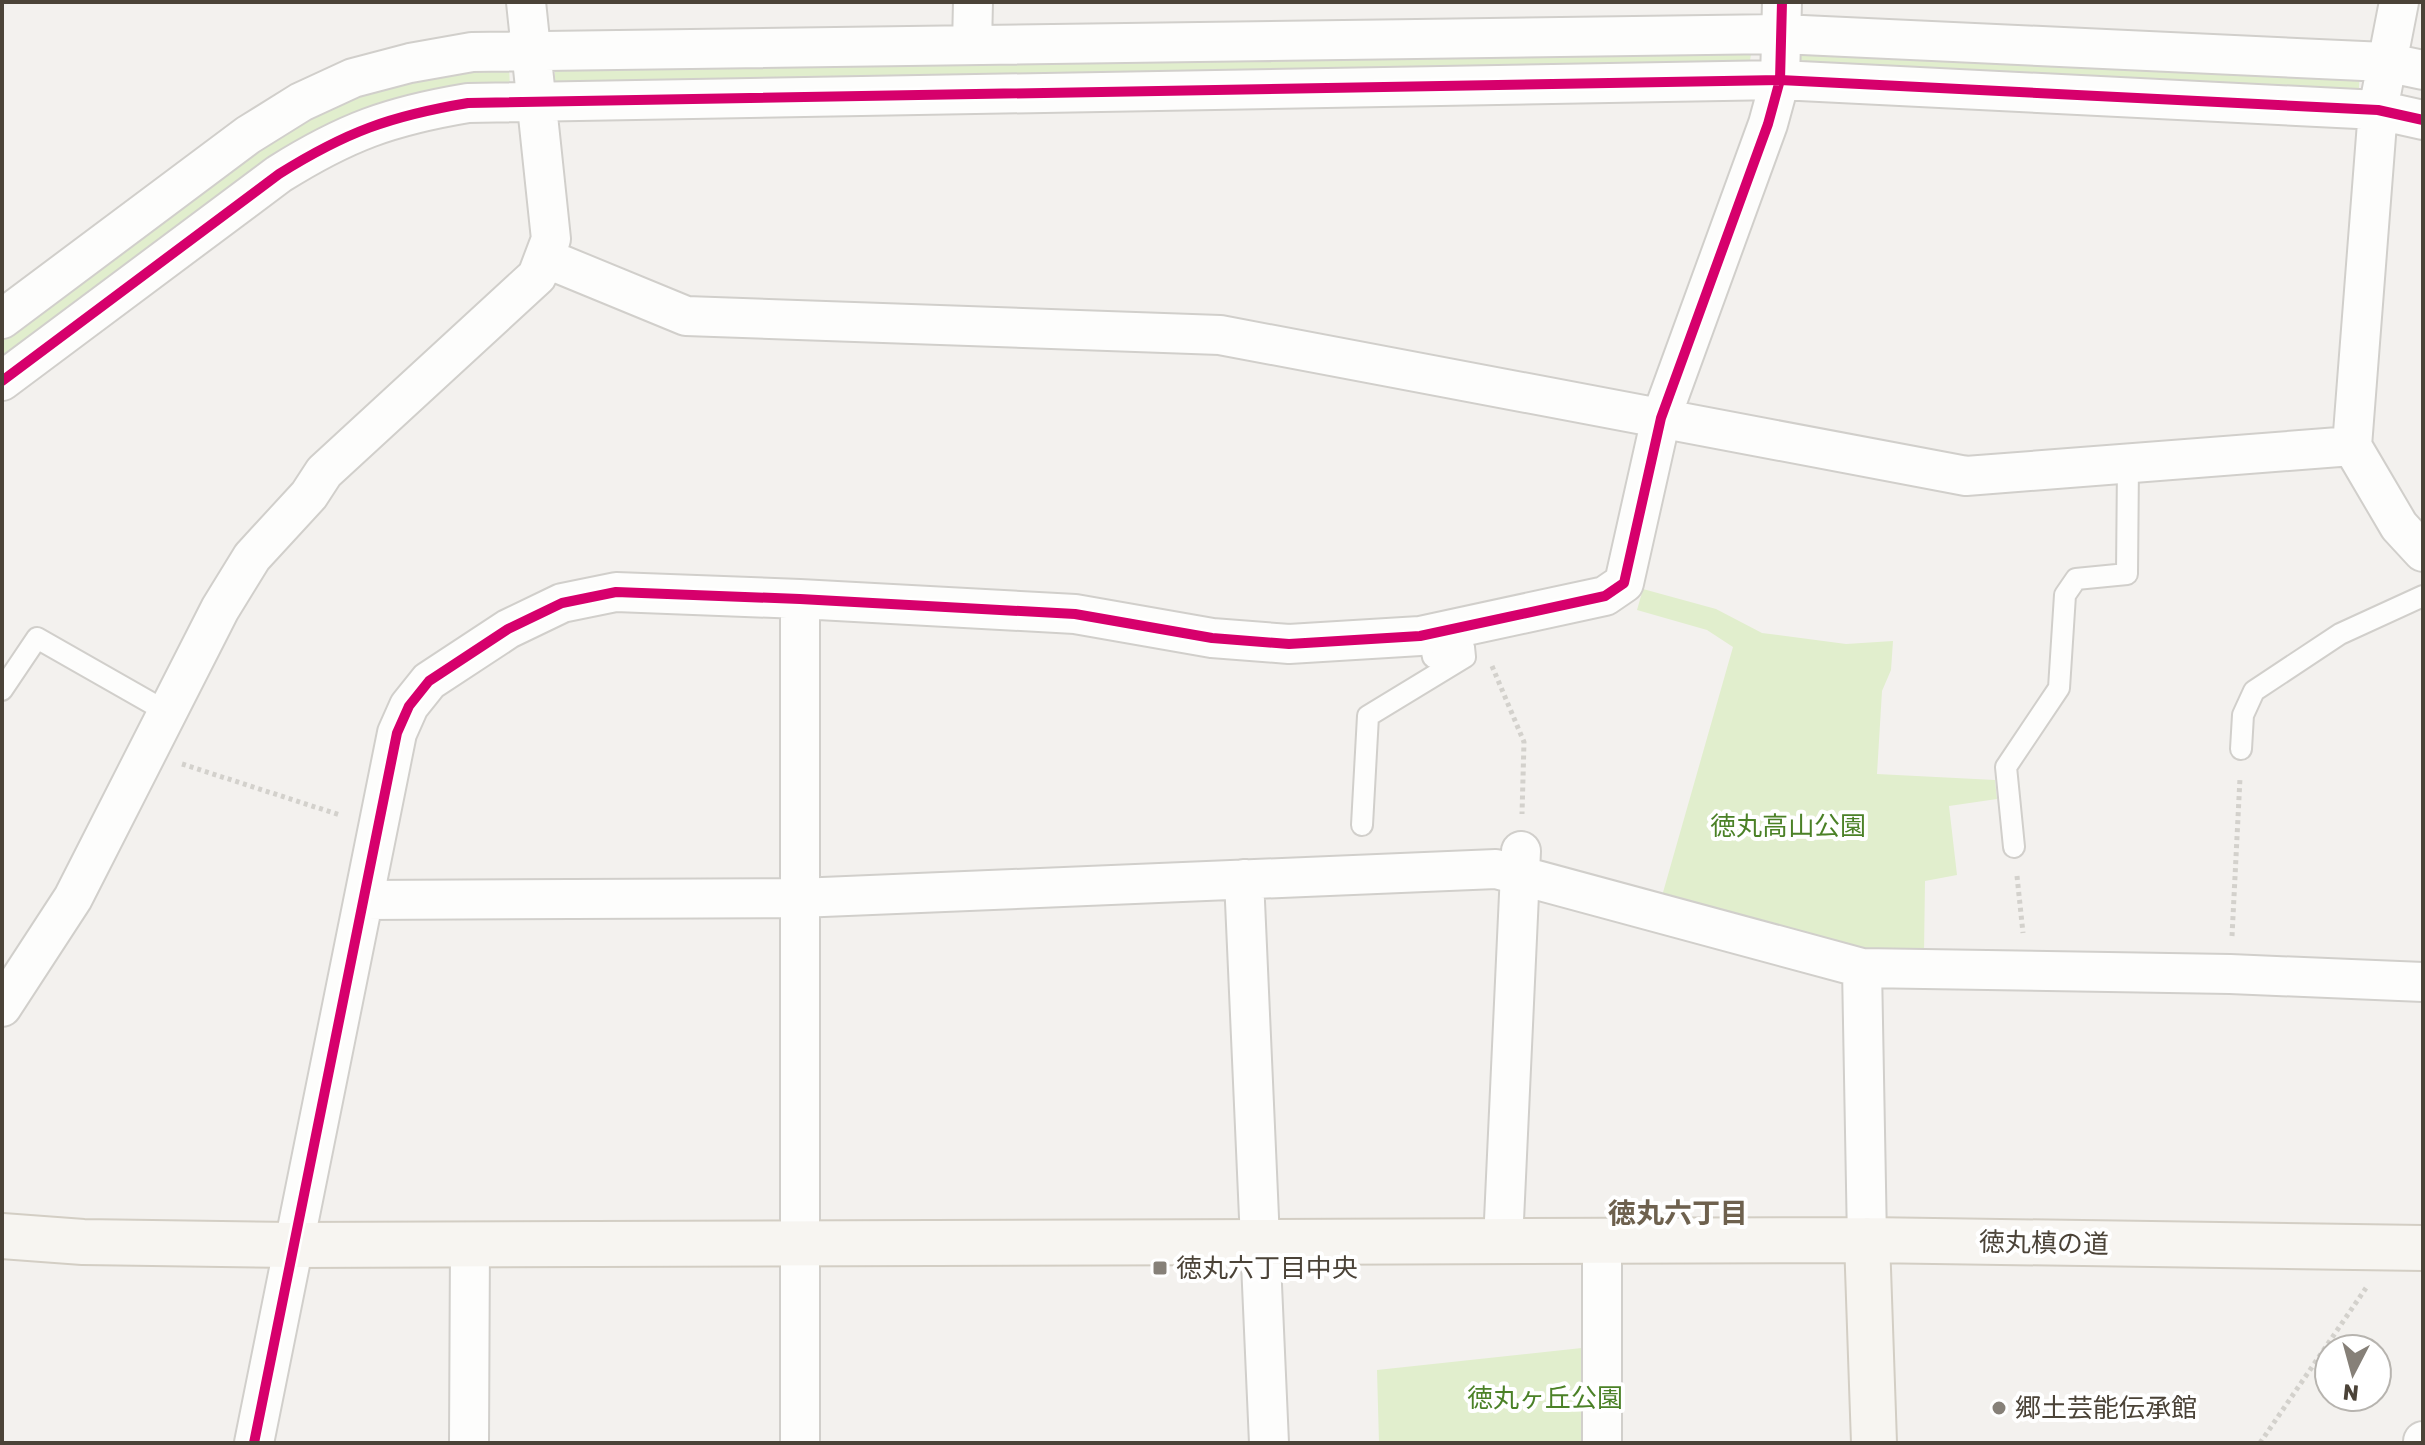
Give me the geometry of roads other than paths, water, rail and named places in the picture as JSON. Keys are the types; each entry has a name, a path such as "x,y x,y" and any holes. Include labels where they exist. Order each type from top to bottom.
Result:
{"street":[{"path":"2,1007 73,898 220,609 252,557 309,495 324,472 537,276 551,239 539,101 526,2"},
{"path":"972,45 973,2"},
{"path":"2399,2 2378,110 2352,446 2399,526 2423,552"},
{"path":"2,319 248,135 301,102 353,78 410,63 472,52 972,45 1781,18 2385,62 2423,70"},
{"path":"254,1443 397,733 409,706 429,681 508,629 562,603 616,592 1075,614 1212,638 1289,644 1478,632 1605,596 1624,583 1661,418 1768,124 1780,80 1781,18"},
{"path":"2,381 279,174 320,148 364,127 416,112 468,103 1780,80 2378,110 2423,120"},
{"path":"545,258 686,316 1220,335 1966,476 2352,446"},
{"path":"800,599 800,1443"},
{"path":"364,900 799,898 1244,879 1364,867 1496,869 1519,862 1862,968 2230,974 2423,982"},
{"path":"1503,1242 1519,862"},
{"path":"1244,879 1269,1443"},
{"path":"1862,968 1874,1443"},
{"name":"徳丸槙の道","path":"2,1236 83,1242 292,1245 1867,1240 2408,1248"},
{"path":"1602,1242 1602,1443"},
{"path":"469,1443 470,1243"}],"lane":[{"path":"2014,847 2006,767 2059,688 2065,595 2076,579 2127,574 2128,464"},
{"path":"2241,749 2243,715 2254,691 2340,634 2423,596"},
{"path":"1362,825 1368,716 1465,657 1464,647 1433,657 1428,634"},
{"path":"2,690 37,638 167,712"}],"place":[{"name":"徳丸六丁目中央","path":"1160,1268"},
{"name":"郷土芸能伝承館","path":"1999,1408"}],"district":[{"name":"徳丸六丁目","path":"1678,1213"}],"park label":[{"name":"徳丸高山公園","path":"1788,826"},
{"name":"徳丸ヶ丘公園","path":"1545,1398"}]}
